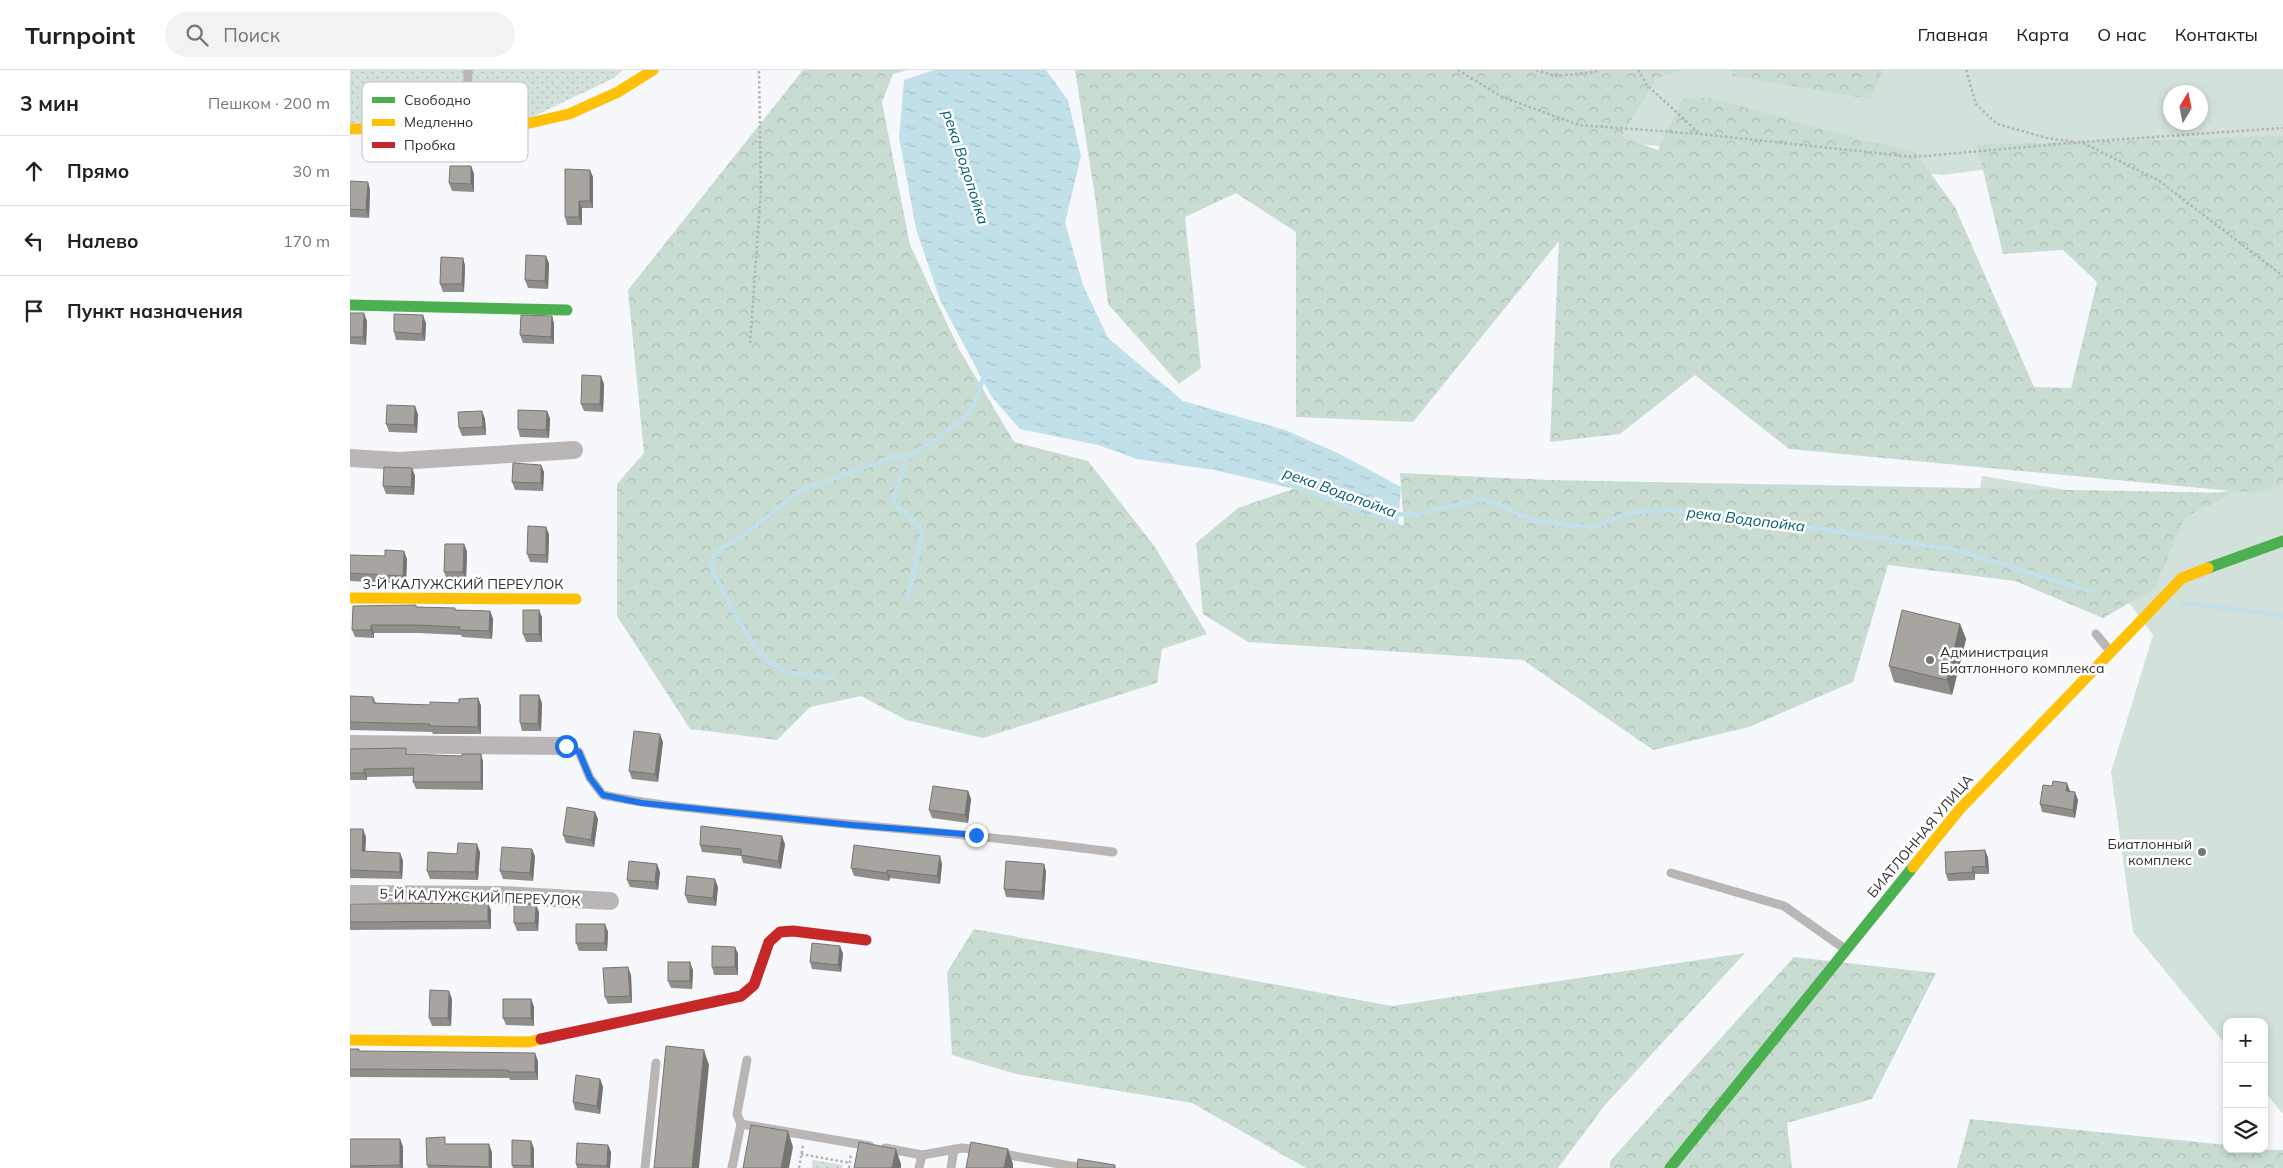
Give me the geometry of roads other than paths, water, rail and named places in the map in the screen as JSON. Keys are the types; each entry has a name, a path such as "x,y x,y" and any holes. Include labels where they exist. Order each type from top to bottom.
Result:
{"street":[{"path":"528,124 569,114 618,92 653,70"},
{"path":"350,305 410,308 534,308 567,310"},
{"path":"350,458 398,461 574,450"},
{"name":"БИАТЛОННАЯ УЛИЦА","path":"1670,1168 1959,810 2182,578 2283,541"},
{"name":"3-Й КАЛУЖСКИЙ ПЕРЕУЛОК","path":"350,598 576,599"},
{"path":"350,744 566,746"},
{"name":"5-Й КАЛУЖСКИЙ ПЕРЕУЛОК","path":"350,894 501,895 610,902"},
{"path":"350,1040 529,1042 741,996 754,985 769,942 780,932 793,931 866,940"}],"lane":[{"path":"2096,634 2111,653"},
{"path":"566,746 579,752 590,778 603,795 642,803 852,825 976,835 1113,852"},
{"path":"1671,874 1784,906 1845,949"},
{"path":"732,1168 741,1124 737,1114 747,1060"},
{"path":"645,1168 656,1063"},
{"path":"741,1124 922,1155 970,1148 1082,1168"},
{"path":"951,1168 954,1149"},
{"path":"919,1168 922,1155"}],"water":[{"path":"934,70 1046,70 1068,100 1081,156 1065,223 1083,285 1108,338 1183,401 1285,430 1340,454 1401,487 1398,525 1370,517 1291,488 1214,470 1137,459 1098,445 1020,429 991,396 940,300 916,229 899,137 904,80"}],"waterway":[{"path":"832,678 791,673 773,664 762,654 743,628 713,573 712,567 715,553 742,536 801,490 891,458 906,457 937,440 973,408 985,373"},
{"path":"908,456 893,500 913,520 922,536 908,596"},
{"name":"река Водопойка","path":"1394,514 1414,515 1480,499 1498,504 1531,520 1586,527 1595,527 1628,513 1670,510 1719,513 1956,550 2093,592"},
{"name":"река Водопойка","path":"2183,603 2283,615"}],"place":[{"name":"Администрация Биатлонного комплекса","path":"1930,660"},
{"name":"Биатлонный комплекс","path":"2202,852"}]}
